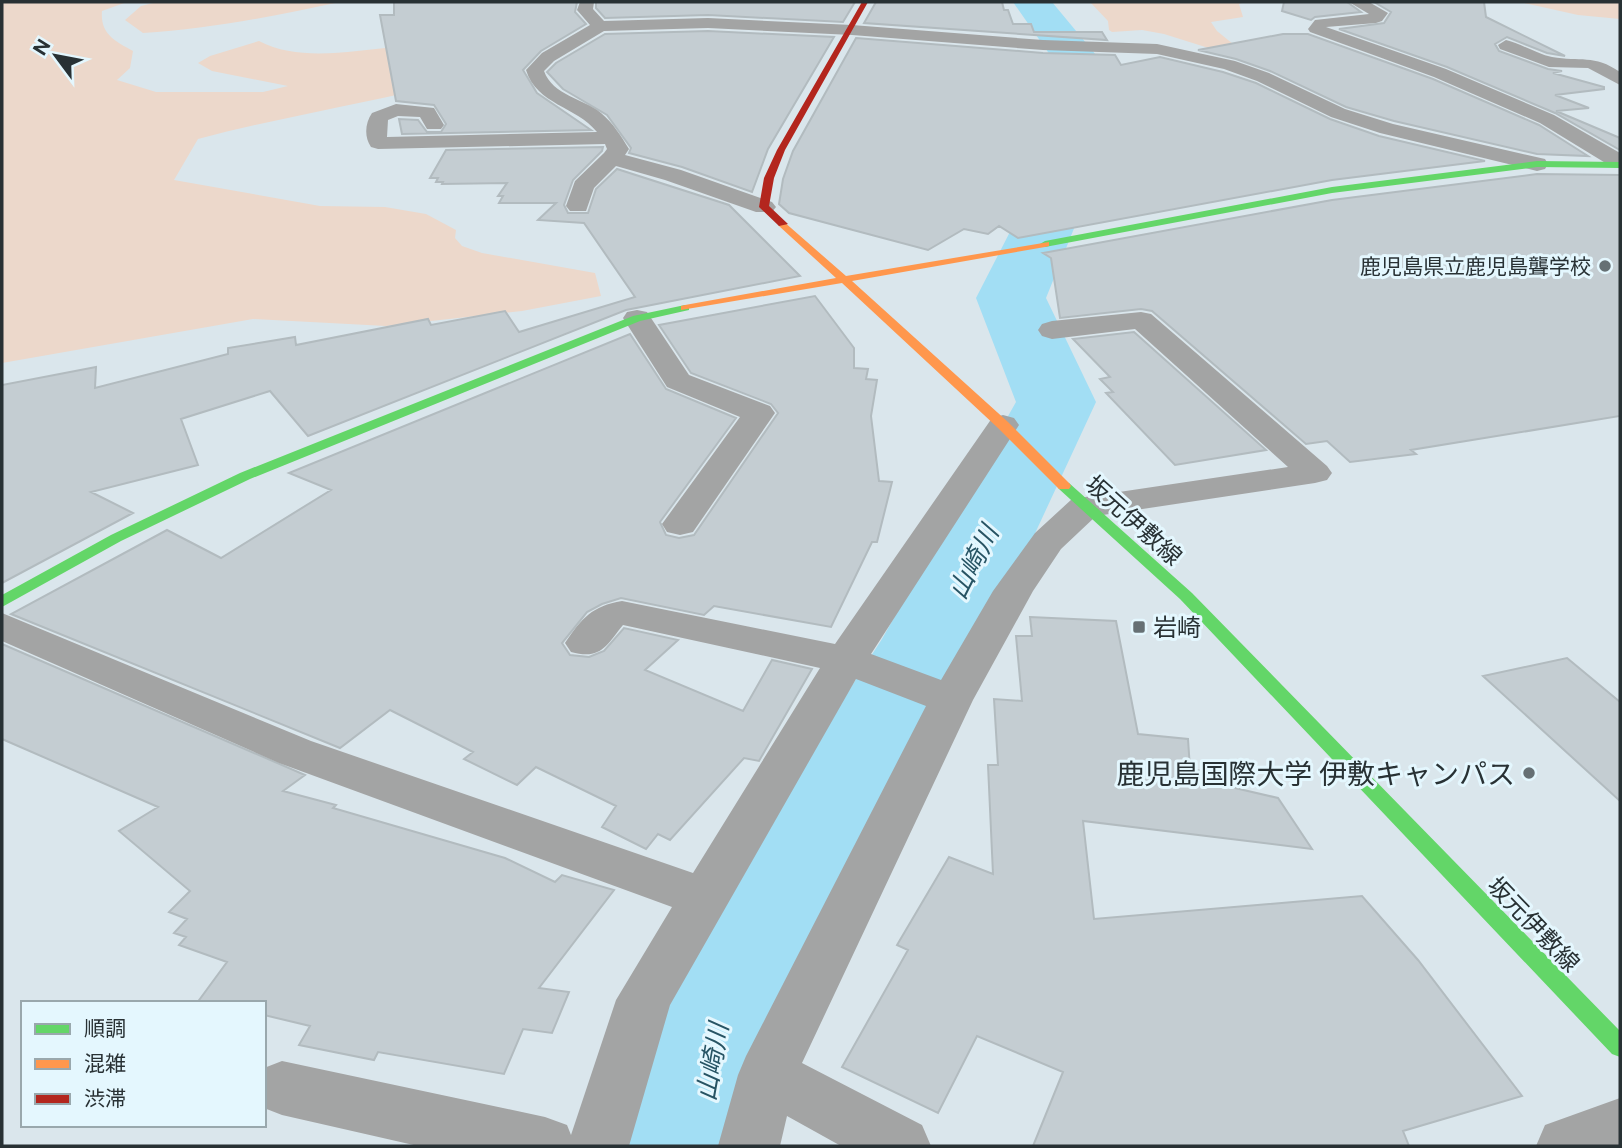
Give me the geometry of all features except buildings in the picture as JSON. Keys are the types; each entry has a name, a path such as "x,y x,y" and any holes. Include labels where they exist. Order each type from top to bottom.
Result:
{"main road":[{"path":"764,207 765,191 779,155 852,30 865,2"},
{"path":"2,602 116,538 245,475 637,318 711,302 1045,245 1332,190 1537,164 1620,164"},
{"name":"坂元伊敷線","path":"764,207 1006,428 1077,500 1185,596 1620,1047"}],"street":[{"path":"587,2 585,10 600,26"},
{"path":"1357,2 1380,13 1376,18 1319,16 1317,29 1440,73 1546,119 1620,164"},
{"path":"611,148 604,127 589,113 545,88 537,78 535,70 548,57 600,26 708,23 852,30 1043,45 1157,49 1193,55 1263,78 1338,114 1537,164"},
{"path":"1506,45 1549,62 1590,63 1620,80"},
{"path":"434,125 427,111 396,110 379,117 376,131 378,143 611,148 673,175 764,207"},
{"path":"578,206 583,186 611,148"},
{"path":"637,318 678,381 759,413 680,524"},
{"path":"749,1146 767,1075 951,700 1020,581 1077,500 1315,473 1141,320 1052,330"},
{"path":"598,1146 644,1000 846,660 1006,428"},
{"path":"586,643 610,615 622,613 846,660 951,700"},
{"path":"2,626 295,752 704,897"},
{"path":"767,1075 900,1146"},
{"path":"282,1088 545,1146"},
{"path":"1567,1146 1620,1126"}],"shaded area":[{"path":"2,2 127,2 102,11 106,31 133,51 130,68 117,80 156,92 263,92 288,86 212,71 198,63 210,56 259,41 291,51 308,53 394,47 427,88 198,139 174,180 320,206 385,207 426,214 456,230 455,238 462,246 482,253 595,273 601,296 522,311 386,326 253,319 2,363"},
{"path":"157,2 340,2 242,21 168,31 143,33 125,20 141,6"},
{"path":"1090,2 1244,2 1239,4 1243,17 1211,22 1217,31 1233,44 1234,56 1164,34 1142,30 1112,32 1109,30 1108,21"},
{"path":"1520,2 1620,2 1620,19 1578,15"}],"waterway":[{"name":"山崎川","path":"699,1146 715,1021 934,639 1056,402 1011,298 1044,226 1070,145 1102,121 1115,102 1112,90 1080,65 1032,2"}],"traffic: fast":[{"path":"1045,244 1332,190 1537,164 1620,165"},
{"path":"2,602 116,538 245,476 637,318 685,308"},
{"path":"1064,486 1186,596 1620,1047"}],"traffic: slow":[{"path":"783,224 1003,425 1064,486"},
{"path":"685,308 1045,244"}],"traffic: jam":[{"path":"783,224 764,207 769,178 781,150 865,2"}],"place":[{"name":"鹿児島県立鹿児島聾学校","path":"1605,266"},
{"name":"岩崎","path":"1139,627"},
{"name":"鹿児島国際大学 伊敷キャンパス","path":"1529,773"}]}
